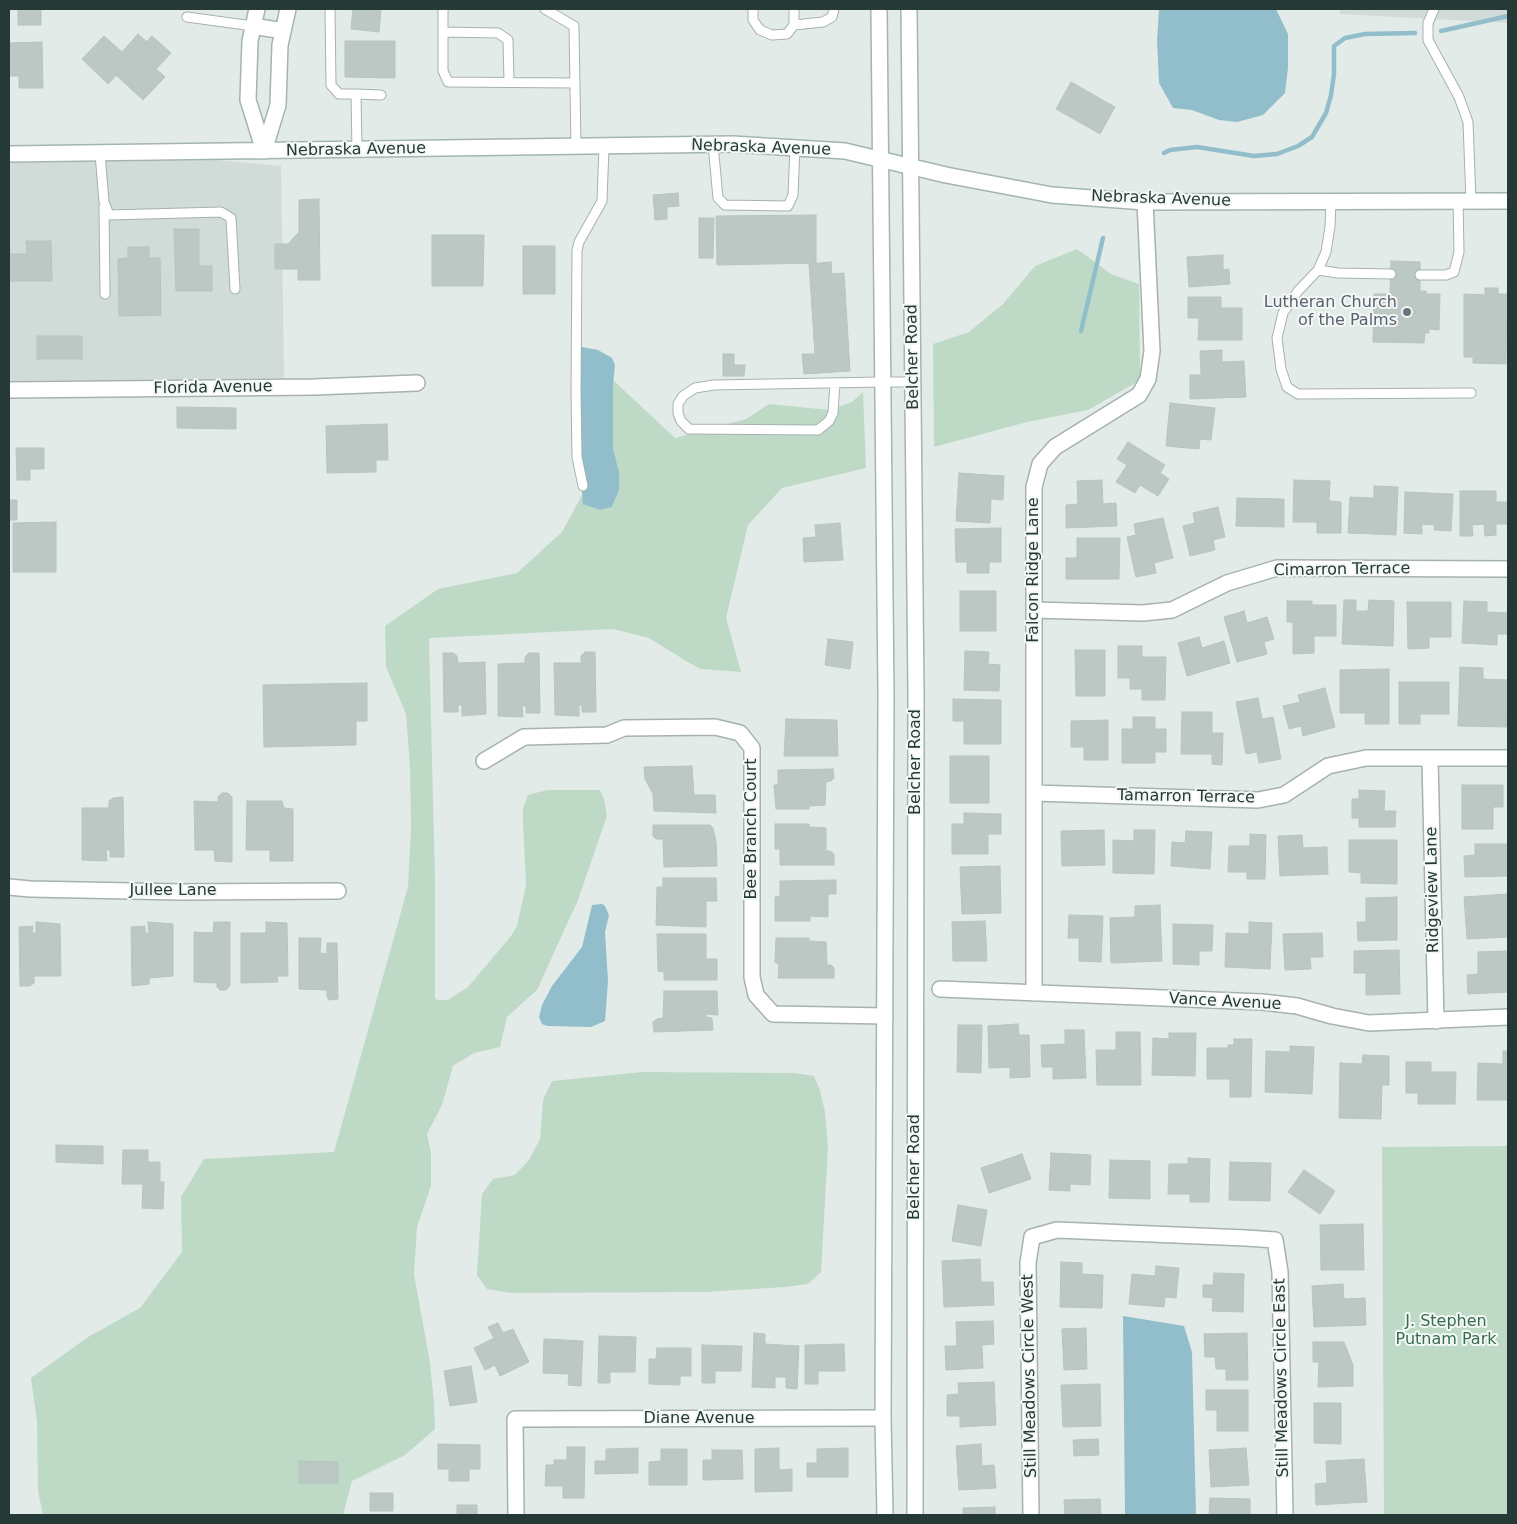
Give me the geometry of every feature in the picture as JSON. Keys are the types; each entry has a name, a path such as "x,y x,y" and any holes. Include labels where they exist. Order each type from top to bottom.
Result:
{"street":[{"path":"257,9 250,41 248,100 264,151"},
{"path":"264,151 278,104 280,45 288,9"},
{"name":"Belcher Road","path":"879,9 886,695 885,1515"},
{"name":"Belcher Road","path":"908,9 916,694 915,1515"},
{"path":"253,26 283,31"},
{"name":"Nebraska Avenue","path":"9,154 732,144 845,151 946,175 1052,195 1145,202 1508,201"},
{"name":"Falcon Ridge Lane","path":"1034,993 1034,487 1040,464 1055,447 1139,394 1148,379 1152,351 1145,202"},
{"name":"Florida Avenue","path":"9,390 314,387 417,383"},
{"name":"Cimarron Terrace","path":"1034,610 1143,614 1172,610 1227,583 1277,568 1508,570"},
{"name":"Bee Branch Court","path":"484,761 524,737 607,735 624,728 715,727 740,733 752,748 752,977 756,994 773,1014 885,1016"},
{"name":"Tamarron Terrace","path":"1034,793 1258,800 1284,795 1328,766 1366,758 1508,758"},
{"name":"Ridgeview Lane","path":"1430,759 1436,1021"},
{"name":"Jullee Lane","path":"9,887 181,892 338,890"},
{"name":"Vance Avenue","path":"940,989 1262,1002 1297,1006 1332,1016 1369,1023 1508,1017"},
{"name":"Still Meadows Circle West","path":"1031,1515 1028,1263 1032,1237 1058,1230 1275,1240"},
{"name":"Still Meadows Circle East","path":"1275,1240 1280,1272 1285,1515"},
{"name":"Diane Avenue","path":"516,1515 515,1419 884,1418"}],"lane":[{"path":"330,9 331,86 339,94 382,95"},
{"path":"443,9 443,71 448,82 575,83"},
{"path":"545,9 574,26 576,147"},
{"path":"753,9 753,20 760,30 772,35 786,34 794,25 794,9"},
{"path":"794,25 823,22 832,17 834,9"},
{"path":"1420,275 1446,275 1454,272 1459,252 1464,202 1468,122 1459,97 1428,40 1428,23 1434,9"},
{"path":"188,18 253,26"},
{"path":"443,32 498,33 508,40 509,82"},
{"path":"356,94 357,150"},
{"path":"713,144 718,198 725,205 788,206 793,195 795,148"},
{"path":"583,486 577,448 578,251 580,242 602,201 604,147"},
{"path":"100,153 104,202 105,294"},
{"path":"104,202 109,215 221,212 231,218 235,290"},
{"path":"1331,202 1326,252 1318,270 1298,291 1283,313 1277,338 1281,369 1287,387 1298,394 1471,393"},
{"path":"1318,270 1338,273 1391,274"},
{"path":"835,383 833,412 829,421 818,430 689,428 681,421 678,413 678,404 683,396 695,388 714,385 884,382 913,382"}],"shaded area":[{"path":"1340,9 1508,9 1508,23 1340,14"},
{"path":"218,160 281,166 284,378 9,381 9,163"}],"green space":[{"path":"1077,249 1111,274 1139,284 1140,375 1137,382 1088,410 1027,422 934,447 933,344 969,332 1003,304 1035,266"},
{"path":"613,380 675,438 746,419 769,404 830,410 852,402 863,392 866,468 782,488 748,525 726,618 741,672 701,669 649,638 613,629 429,638 435,880 435,998 437,1000 448,1000 468,987 511,936 517,926 526,885 523,808 528,795 547,790 600,790 604,799 607,816 578,900 537,990 507,1017 500,1047 474,1053 453,1066 442,1105 427,1134 431,1153 431,1186 417,1227 414,1274 430,1363 435,1429 405,1455 352,1481 343,1515 43,1515 38,1491 37,1422 31,1378 88,1337 140,1308 182,1252 181,1197 204,1159 334,1152 408,887 411,828 410,769 406,714 386,667 385,626 438,589 517,573 562,532 582,495 584,504 600,510 612,507 619,490 619,472 613,448"},
{"path":"642,1072 795,1073 814,1076 820,1090 825,1112 828,1147 821,1272 808,1284 706,1292 512,1293 487,1289 477,1275 482,1194 493,1179 515,1175 529,1160 540,1139 543,1100 552,1081"},
{"name":"J. Stephen Putnam Park","path":"1508,1146 1508,1515 1384,1515 1382,1147"}],"water":[{"path":"1159,9 1276,9 1288,34 1288,68 1285,93 1263,115 1237,122 1219,120 1192,110 1173,108 1159,83 1157,41"},
{"path":"582,347 598,350 612,358 615,365 613,385 613,448 619,472 619,490 612,507 600,510 583,504 583,472 579,456 577,356"},
{"path":"602,904 609,915 605,932 608,981 605,1021 591,1027 547,1026 542,1024 539,1017 542,1005 552,986 582,947 592,905"},
{"path":"1123,1316 1184,1326 1192,1352 1196,1515 1125,1515"}],"building":[{"path":"18,9 41,9 41,25 18,25"},
{"path":"353,9 381,9 379,32 351,29"},
{"path":"138,34 147,42 108,84 82,59 104,36 122,52"},
{"path":"152,36 171,53 156,69 165,77 143,100 116,75"},
{"path":"345,41 395,41 395,78 345,77"},
{"path":"42,42 43,88 19,88 19,76 9,76 9,43"},
{"path":"1071,82 1115,107 1100,134 1056,109"},
{"path":"678,193 679,206 667,207 667,219 655,220 653,195"},
{"path":"319,199 320,280 298,280 298,269 275,269 275,244 288,244 299,232 299,200"},
{"path":"816,215 816,263 717,265 716,216"},
{"path":"699,218 714,218 713,258 699,258"},
{"path":"174,229 199,229 199,266 212,266 212,291 176,291"},
{"path":"432,235 484,235 483,286 432,286"},
{"path":"26,241 51,241 52,281 9,281 9,254 27,254"},
{"path":"523,246 555,246 555,294 523,294"},
{"path":"128,247 149,247 149,258 160,258 161,315 119,316 118,259 128,258"},
{"path":"1223,255 1223,270 1229,269 1230,284 1189,287 1187,257"},
{"name":"Lutheran Church of the Palms","path":"1391,261 1420,262 1420,291 1426,291 1426,294 1440,294 1439,330 1429,329 1429,333 1425,333 1424,343 1373,342 1374,294 1390,294"},
{"path":"831,262 832,274 844,273 850,371 804,374 802,354 815,354 809,264"},
{"path":"1485,288 1498,288 1498,294 1507,294 1506,364 1473,363 1473,357 1464,357 1464,294 1485,295"},
{"path":"1188,297 1221,297 1221,308 1242,308 1242,340 1198,340 1199,318 1188,318"},
{"path":"37,336 82,336 82,359 37,359"},
{"path":"1222,350 1222,362 1244,361 1246,397 1190,399 1190,375 1201,375 1200,351"},
{"path":"723,354 734,354 734,365 745,365 744,376 723,376"},
{"path":"1170,403 1215,408 1211,440 1200,439 1199,449 1166,446"},
{"path":"177,407 236,408 236,429 177,428"},
{"path":"387,424 388,460 376,460 376,472 327,473 326,426"},
{"path":"1128,442 1165,465 1160,473 1169,479 1158,496 1140,485 1135,493 1116,482 1127,465 1117,459"},
{"path":"16,448 44,448 44,469 30,469 30,480 17,480"},
{"path":"959,473 1004,476 1003,500 991,499 990,523 956,521"},
{"path":"1102,480 1103,504 1116,503 1117,526 1066,528 1066,505 1078,504 1077,481"},
{"path":"1294,480 1330,481 1329,501 1341,502 1341,533 1317,533 1317,522 1293,522"},
{"path":"1374,486 1398,487 1396,535 1348,533 1350,497 1374,498"},
{"path":"1460,491 1496,491 1496,502 1508,502 1508,524 1496,524 1496,535 1485,536 1484,524 1472,525 1473,536 1460,536"},
{"path":"1405,492 1453,494 1451,531 1434,530 1435,525 1422,524 1422,534 1404,533"},
{"path":"1237,498 1284,499 1284,527 1236,526"},
{"path":"9,500 17,500 17,520 9,520"},
{"path":"1218,507 1225,537 1213,540 1215,550 1190,556 1183,526 1195,523 1193,513"},
{"path":"1163,518 1173,558 1154,563 1156,573 1136,577 1127,537 1136,535 1134,524"},
{"path":"56,522 56,572 13,572 13,523"},
{"path":"840,523 843,560 804,562 803,538 816,537 815,525"},
{"path":"1001,528 1001,562 989,562 989,573 967,573 967,562 956,562 955,529"},
{"path":"1077,538 1120,538 1119,579 1066,579 1066,558 1077,558"},
{"path":"960,591 996,591 996,631 960,631"},
{"path":"1344,600 1356,600 1356,611 1368,611 1369,600 1394,601 1393,646 1342,644"},
{"path":"1287,601 1312,601 1312,605 1336,605 1336,636 1314,636 1314,653 1293,654 1293,622 1287,622"},
{"path":"1464,601 1487,602 1487,612 1508,613 1508,634 1497,634 1497,645 1462,643"},
{"path":"1407,602 1451,602 1451,637 1429,637 1429,648 1408,649"},
{"path":"1244,611 1247,623 1267,617 1274,639 1264,642 1267,654 1237,662 1224,617"},
{"path":"1199,637 1202,648 1224,641 1230,663 1187,676 1178,643"},
{"path":"828,639 853,642 850,669 825,665"},
{"path":"1118,646 1142,646 1142,657 1166,657 1165,700 1142,700 1142,689 1130,689 1130,678 1118,678"},
{"path":"1075,650 1105,650 1105,696 1076,696"},
{"path":"965,651 989,652 988,664 1000,665 999,691 964,690"},
{"path":"585,652 595,652 596,712 582,712 582,705 579,705 579,716 555,715 554,663 581,663 581,656"},
{"path":"443,653 453,653 457,656 458,663 485,662 486,714 462,716 462,705 458,705 458,712 444,712"},
{"path":"529,653 539,653 540,713 526,713 526,706 522,706 523,717 498,716 498,664 525,663 525,657"},
{"path":"1460,667 1483,668 1483,679 1508,680 1507,727 1458,726"},
{"path":"1389,669 1389,724 1365,724 1365,713 1340,713 1340,670"},
{"path":"1399,682 1449,682 1449,714 1420,714 1420,724 1399,724"},
{"path":"367,683 367,721 356,721 356,745 264,747 263,685"},
{"path":"1325,688 1335,727 1303,736 1301,726 1289,729 1283,706 1300,702 1298,695"},
{"path":"1258,698 1262,719 1273,717 1281,759 1259,763 1257,752 1246,754 1236,702"},
{"path":"953,699 1001,700 1001,744 964,744 964,721 953,721"},
{"path":"1182,712 1212,712 1212,733 1223,733 1222,765 1212,764 1212,754 1181,754"},
{"path":"1133,717 1155,717 1155,729 1166,729 1166,752 1155,752 1155,763 1122,763 1122,729 1133,729"},
{"path":"786,719 837,720 838,756 784,756"},
{"path":"1108,720 1108,760 1084,760 1084,747 1071,747 1071,721"},
{"path":"950,756 989,756 989,803 950,803"},
{"path":"692,766 694,795 715,795 716,813 654,811 653,794 645,779 644,767"},
{"path":"833,769 834,778 826,782 825,805 809,806 809,809 776,809 774,785 778,785 778,770"},
{"path":"1462,785 1503,785 1503,807 1493,807 1493,829 1462,829"},
{"path":"1359,790 1385,791 1384,811 1396,811 1395,827 1359,827 1359,818 1352,818 1352,799 1359,799"},
{"path":"222,793 228,793 232,797 232,862 215,861 214,850 195,850 194,801 218,802 218,797"},
{"path":"123,797 124,857 110,857 110,850 106,850 107,861 82,860 82,808 109,808 109,801 113,798"},
{"path":"247,801 282,801 284,808 293,809 293,861 270,861 270,850 246,850"},
{"path":"964,813 1001,814 1001,834 988,834 988,854 952,854 952,824 964,824"},
{"path":"775,824 809,824 809,827 826,828 826,851 834,854 834,865 780,865 780,849 775,849"},
{"path":"653,825 710,825 713,828 716,842 717,866 664,867 663,839 656,839 653,836"},
{"path":"1104,830 1105,865 1062,866 1061,831"},
{"path":"1134,830 1155,830 1154,874 1113,873 1113,840 1134,841"},
{"path":"1186,831 1212,832 1210,869 1171,866 1172,842 1185,843"},
{"path":"1250,834 1266,835 1265,879 1247,879 1247,872 1228,872 1229,846 1250,846"},
{"path":"1302,835 1303,848 1327,847 1328,874 1280,876 1278,836"},
{"path":"1349,840 1397,840 1397,884 1361,883 1361,873 1349,872"},
{"path":"1475,844 1508,844 1508,876 1465,877 1464,856 1475,855"},
{"path":"1000,866 1001,913 962,914 960,867"},
{"path":"663,878 716,878 717,901 706,901 706,927 656,925 657,887 663,887"},
{"path":"836,880 836,894 828,894 828,917 810,916 810,921 775,921 775,897 780,896 780,881"},
{"path":"1508,894 1508,937 1467,939 1464,897"},
{"path":"1397,897 1397,940 1358,941 1357,922 1366,922 1366,898"},
{"path":"1160,905 1162,961 1111,963 1110,918 1135,917 1135,906"},
{"path":"1069,915 1103,916 1101,962 1079,961 1079,938 1068,938"},
{"path":"985,921 987,961 953,961 952,922"},
{"path":"36,922 60,924 61,976 34,976 34,983 30,986 20,986 19,927 33,926 32,933 36,933"},
{"path":"148,922 173,924 173,976 149,978 149,984 132,986 131,927 145,926 145,933 149,933"},
{"path":"214,922 230,922 230,986 226,990 220,990 217,987 217,983 194,982 194,932 213,933"},
{"path":"266,922 287,923 288,976 277,976 278,982 241,983 241,933 266,933"},
{"path":"1249,922 1272,923 1270,969 1225,967 1226,933 1249,934"},
{"path":"1173,924 1213,925 1212,951 1199,951 1199,965 1173,964"},
{"path":"1322,933 1323,957 1310,957 1311,969 1285,970 1283,934"},
{"path":"657,934 706,934 706,959 717,959 717,980 664,980 664,972 658,971"},
{"path":"299,938 321,938 320,953 327,954 327,943 337,943 338,999 329,1000 327,990 299,989"},
{"path":"776,938 809,938 809,941 826,942 827,965 831,965 834,968 834,978 778,978 779,965 775,962"},
{"path":"1399,950 1400,994 1366,995 1366,973 1354,973 1354,951"},
{"path":"1508,951 1508,992 1468,994 1467,975 1478,974 1478,952"},
{"path":"664,991 717,991 718,1015 706,1014 706,1017 712,1018 713,1030 654,1032 653,1022 663,1018"},
{"path":"1018,1024 1019,1035 1029,1035 1030,1077 1010,1078 1010,1067 989,1068 988,1026"},
{"path":"958,1025 982,1025 981,1073 957,1072"},
{"path":"1065,1030 1084,1030 1086,1078 1053,1079 1053,1067 1042,1067 1041,1045 1065,1044"},
{"path":"1116,1032 1140,1032 1141,1085 1097,1085 1096,1050 1116,1050"},
{"path":"1169,1033 1196,1033 1195,1076 1152,1075 1153,1038 1169,1039"},
{"path":"1234,1039 1252,1039 1251,1097 1230,1097 1230,1079 1207,1079 1207,1048 1228,1048 1228,1045 1234,1045"},
{"path":"1290,1046 1314,1047 1312,1094 1265,1092 1266,1051 1290,1052"},
{"path":"1503,1051 1508,1051 1508,1100 1477,1100 1478,1063 1503,1064"},
{"path":"1363,1055 1389,1056 1389,1085 1382,1085 1381,1119 1339,1118 1340,1063 1362,1064"},
{"path":"1406,1062 1431,1062 1431,1072 1456,1072 1455,1104 1418,1104 1418,1093 1406,1093"},
{"path":"56,1145 103,1146 103,1164 56,1162"},
{"path":"123,1150 148,1150 148,1162 160,1162 160,1182 164,1182 163,1209 142,1208 143,1184 122,1184"},
{"path":"1051,1153 1091,1155 1090,1185 1070,1184 1070,1191 1049,1190"},
{"path":"1022,1154 1031,1179 989,1193 981,1168"},
{"path":"1188,1158 1210,1159 1209,1202 1190,1202 1190,1194 1168,1194 1169,1164 1188,1164"},
{"path":"1110,1160 1150,1161 1150,1199 1109,1198"},
{"path":"1230,1162 1271,1163 1270,1201 1229,1200"},
{"path":"1304,1170 1335,1191 1320,1214 1288,1192"},
{"path":"958,1205 987,1210 981,1246 952,1241"},
{"path":"1363,1224 1364,1270 1321,1270 1320,1225"},
{"path":"980,1259 981,1282 993,1282 994,1305 944,1307 942,1261"},
{"path":"1061,1262 1082,1263 1082,1274 1103,1275 1102,1308 1060,1307"},
{"path":"1156,1266 1179,1268 1176,1298 1165,1297 1164,1307 1129,1304 1132,1274 1155,1276"},
{"path":"1214,1273 1244,1274 1243,1312 1212,1311 1213,1298 1203,1297 1203,1285 1213,1285"},
{"path":"1343,1284 1344,1299 1365,1298 1366,1325 1314,1327 1312,1286"},
{"path":"993,1321 994,1344 982,1345 983,1368 946,1370 945,1346 957,1346 956,1322"},
{"path":"498,1323 503,1333 513,1329 529,1362 500,1376 495,1365 485,1370 474,1348 494,1338 488,1327"},
{"path":"1086,1328 1087,1369 1064,1370 1062,1329"},
{"path":"754,1333 765,1334 765,1344 799,1346 797,1389 786,1388 786,1377 775,1377 775,1388 752,1387"},
{"path":"1247,1333 1248,1380 1226,1380 1226,1369 1216,1369 1215,1357 1205,1357 1204,1334"},
{"path":"599,1336 636,1337 635,1372 610,1372 610,1383 598,1383"},
{"path":"544,1339 583,1341 581,1386 568,1385 569,1374 543,1373"},
{"path":"1313,1342 1344,1342 1353,1365 1353,1386 1318,1387 1319,1362 1313,1362"},
{"path":"844,1344 845,1371 818,1371 818,1384 805,1384 805,1345"},
{"path":"702,1345 742,1346 741,1371 715,1371 715,1383 702,1383"},
{"path":"657,1348 691,1348 691,1376 680,1376 680,1385 649,1384 649,1359 656,1359"},
{"path":"471,1366 477,1402 450,1406 444,1371"},
{"path":"994,1382 996,1425 960,1427 960,1416 947,1416 947,1395 959,1394 958,1383"},
{"path":"1100,1384 1101,1426 1063,1427 1061,1385"},
{"path":"1206,1390 1248,1390 1248,1431 1217,1431 1217,1410 1206,1410"},
{"path":"1314,1403 1341,1403 1341,1444 1314,1443"},
{"path":"1098,1439 1099,1455 1074,1456 1073,1440"},
{"path":"438,1444 480,1445 480,1469 469,1469 469,1481 449,1481 449,1469 438,1469"},
{"path":"981,1444 982,1466 994,1465 996,1488 959,1490 956,1446"},
{"path":"567,1447 585,1447 584,1498 563,1498 563,1486 545,1486 546,1465 554,1465 554,1460 567,1460"},
{"path":"638,1448 638,1473 595,1474 595,1461 606,1461 606,1449"},
{"path":"779,1448 779,1470 792,1469 792,1491 755,1492 755,1449"},
{"path":"848,1448 848,1477 807,1477 807,1463 817,1463 817,1449"},
{"path":"1246,1448 1249,1485 1211,1487 1209,1450"},
{"path":"661,1449 687,1449 687,1485 649,1485 649,1462 661,1461"},
{"path":"712,1450 742,1450 743,1479 703,1480 703,1460 712,1460"},
{"path":"1364,1459 1367,1502 1316,1505 1315,1484 1327,1483 1326,1461"},
{"path":"299,1461 338,1462 338,1483 299,1483"},
{"path":"370,1493 393,1493 393,1511 370,1511"},
{"path":"1210,1498 1250,1499 1250,1515 1209,1515"},
{"path":"1100,1499 1101,1515 1065,1515 1064,1500"},
{"path":"457,1505 477,1505 477,1515 457,1515"},
{"path":"995,1507 995,1515 963,1515 963,1508"}],"waterway":[{"path":"1441,31 1508,16"},
{"path":"1164,153 1170,150 1197,147 1254,156 1277,154 1298,146 1312,137 1326,113 1334,74 1334,46 1345,38 1365,34 1415,33"},
{"path":"1081,331 1103,238"}],"place":[{"name":"Lutheran Church of the Palms","path":"1407,312"}]}
